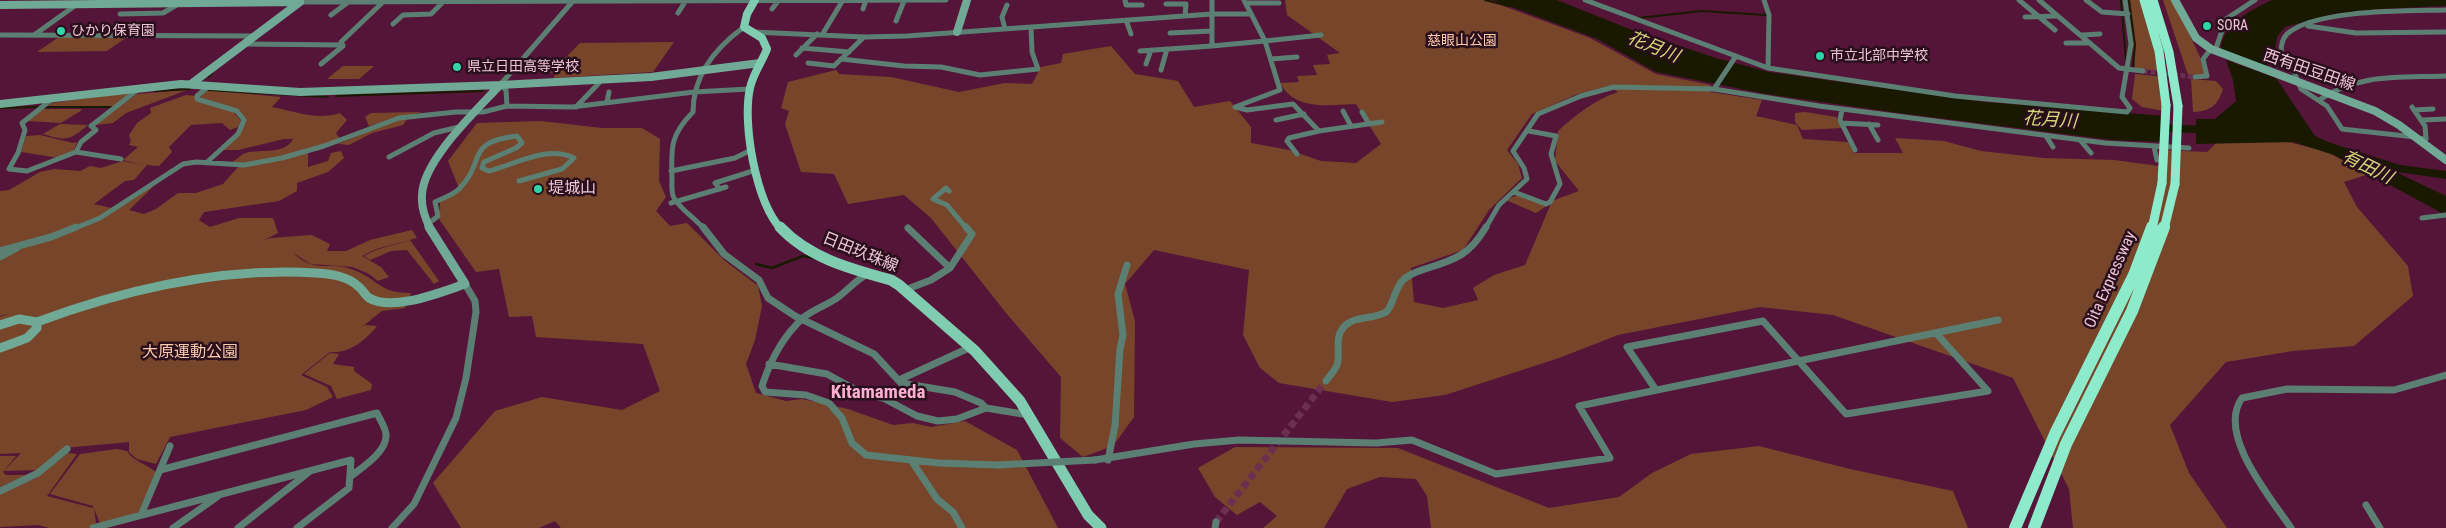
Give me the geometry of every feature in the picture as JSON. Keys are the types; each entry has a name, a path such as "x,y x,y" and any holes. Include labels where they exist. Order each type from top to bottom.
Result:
{"highway":[{"name":"Oita Expressway","path":"2034,528 2071,433 2148,277 2170,214 2163,64 2154,27 2144,0"},
{"name":"Oita Expressway","path":"2015,528 2026,498 2060,423 2114,320 2142,259 2169,183 2178,106 2173,66 2164,29 2153,0"}],"main road":[{"path":"748,29 747,14 755,0"},
{"name":"日田玖珠線","path":"748,29 767,45 766,53 749,88 746,115 751,150 766,207 784,231 832,262 890,280 905,290 971,347 1020,401 1088,515 1101,528"}],"street":[{"path":"35,5 43,0"},
{"path":"84,5 92,0"},
{"path":"0,5 84,5 135,1 301,1 347,3 481,0 545,3 574,1 946,0"},
{"path":"772,9 779,0"},
{"path":"796,55 819,35 843,0"},
{"path":"863,9 866,0"},
{"path":"957,32 967,0"},
{"path":"1125,0 1126,5 1142,5"},
{"path":"1212,0 1212,46"},
{"path":"1586,0 1768,68 1936,93 2127,112 2130,108 2122,97 2131,44 2125,14 2125,0"},
{"path":"1764,0 1769,15 1768,68"},
{"path":"2019,0 2055,30"},
{"path":"2039,0 2119,68 2143,71"},
{"path":"2086,0 2102,12 2125,14"},
{"name":"西有田豆田線","path":"2175,0 2196,38 2213,50 2226,57 2330,93 2375,111 2446,160"},
{"path":"2194,77 2207,76 2203,59 2213,50 2226,19 2254,0"},
{"path":"120,14 163,14 182,1"},
{"path":"192,84 301,1"},
{"path":"321,64 343,44 341,42 385,1"},
{"path":"392,528 414,504 456,418 466,378 476,312 475,301 428,224 422,205 422,193 426,177 444,149 574,1"},
{"path":"678,13 687,1"},
{"path":"896,21 904,1"},
{"path":"393,24 403,15 430,14 443,2"},
{"path":"1279,3 1245,2 1265,41 1280,90 1235,108 1239,111 1247,111 1293,104 1319,130"},
{"path":"331,15 347,3"},
{"path":"1166,4 1186,4 1185,16"},
{"path":"34,35 76,5"},
{"path":"1005,29 1002,17 1007,5"},
{"path":"2433,109 2413,108 2425,126 2426,139 2342,129 2327,106 2301,89 2296,81 2292,67 2281,56 2281,43 2287,34 2304,25 2351,16 2446,10"},
{"path":"986,408 981,403 956,392 906,386 874,354 847,343 803,318 796,316 768,298 758,280 724,254 695,218 684,212 673,202 671,145 680,125 693,112 694,92 702,71 723,42 748,29 864,37 1212,14 1251,14"},
{"path":"2025,17 2056,16"},
{"path":"842,58 904,66 941,66 980,75 1038,70 1032,52 1034,19"},
{"path":"1126,20 1131,34"},
{"path":"2304,25 2356,33 2415,30 2446,32"},
{"path":"1170,34 1212,31"},
{"path":"2082,35 2100,34"},
{"path":"0,35 254,36"},
{"path":"1140,51 1321,35"},
{"path":"808,63 834,66 864,37"},
{"path":"2066,43 2090,43"},
{"path":"244,44 343,44"},
{"path":"802,48 849,52"},
{"path":"1161,70 1167,49"},
{"path":"1146,64 1151,50"},
{"path":"1714,89 1736,56"},
{"path":"1271,59 1297,57"},
{"path":"0,104 51,100 140,87 192,84 300,92 500,85 606,80 702,71 760,63"},
{"path":"2319,100 2360,80 2446,76"},
{"path":"576,107 599,83"},
{"path":"500,85 506,90 507,106"},
{"path":"206,163 238,134 244,120 237,111 197,99 197,96 209,86"},
{"path":"76,152 81,142 96,130 91,126 140,87"},
{"path":"1326,381 1337,366 1339,334 1343,327 1355,320 1386,312 1391,306 1394,292 1403,280 1413,273 1466,254 1475,245 1493,212 1527,179 1523,163 1513,151 1514,147 1529,130 1538,114 1602,89 1614,87 1714,89 1842,109 2046,136 2154,147 2189,148"},
{"path":"0,251 51,237 100,218 177,167 196,162 244,165 264,161 324,146 378,124 399,118 456,112 493,111 507,106 576,107 694,92 749,88"},
{"path":"607,102 609,92"},
{"path":"51,100 22,123 25,130 18,152 9,168 27,172 76,152 121,159"},
{"path":"1842,109 1841,123 1855,150"},
{"path":"1343,111 1351,126"},
{"path":"1362,112 1369,124"},
{"path":"1276,120 1304,114"},
{"path":"2422,120 2446,119"},
{"path":"1297,154 1287,141 1290,138 1319,130 1382,122"},
{"path":"1841,123 1878,125"},
{"path":"1869,124 1878,140"},
{"path":"389,157 434,133 464,126"},
{"path":"1514,192 1546,204 1550,202 1560,184 1551,154 1556,136 1529,130"},
{"path":"428,224 438,216 435,202 451,195 459,188 474,158 484,145 495,138 517,136 522,143 516,148 484,162 482,168 489,171 556,152 569,154 574,158 562,170 518,181"},
{"path":"2046,136 2053,147"},
{"path":"2080,140 2091,152"},
{"path":"2154,147 2157,160"},
{"path":"671,170 735,158 751,150"},
{"path":"673,202 723,188 715,183 756,170"},
{"path":"905,290 931,280 950,268 972,234 948,205 933,199 946,188 950,191"},
{"path":"2422,218 2444,215"},
{"path":"908,228 950,268"},
{"path":"0,257 20,246"},
{"path":"1108,460 1115,426 1120,349 1123,335 1118,294 1128,265"},
{"path":"0,324 20,319 37,322 83,306 166,285 243,274 316,273 343,276 358,285 370,298 384,302 410,300 465,284"},
{"path":"868,273 855,281 836,299 827,302 803,318 769,364 762,386 766,392 784,395 804,394 820,398 832,404 844,419 851,443 857,451 866,455 911,460 998,464 1108,460 1194,444 1239,440 1376,443 1412,440 1496,474 1610,458 1579,406 1998,320"},
{"path":"1656,390 1627,347 1763,321 1846,414 1988,391 1936,333"},
{"path":"0,348 26,338 37,328 37,322"},
{"path":"899,380 971,347"},
{"path":"769,364 827,374 856,390 884,399 917,416 938,421 957,419 986,408 1028,415"},
{"path":"2291,528 2240,449 2235,418 2237,405 2242,398 2261,392 2288,389 2394,390 2437,376 2446,375"},
{"path":"160,470 377,413 386,435 385,441 378,452 350,477"},
{"path":"140,515 170,446"},
{"path":"0,491 38,473 67,449"},
{"path":"93,528 351,460 349,488 297,528"},
{"path":"911,460 937,499 953,512 962,528"},
{"path":"238,528 312,469"},
{"path":"173,528 220,495"},
{"path":"2366,504 2380,528"}],"green space":[{"name":"慈眼山公園","path":"1285,0 1487,0 1590,38 1656,74 1711,85 1710,92 1762,100 1756,116 1797,125 1803,139 1848,142 1854,153 1903,153 1895,138 1944,141 1981,151 2044,158 2114,160 2159,166 2161,150 2207,152 2220,139 2276,139 2325,151 2369,174 2344,182 2357,207 2408,266 2413,296 2354,346 2293,351 2226,362 2170,425 2189,473 2227,528 2073,528 2069,489 2013,378 1833,315 1760,307 1618,335 1559,358 1445,395 1392,402 1279,383 1260,368 1243,335 1249,270 1154,250 1125,284 1135,321 1134,417 1113,446 1083,457 1060,438 1061,377 1006,313 931,218 904,195 848,204 834,174 801,172 785,124 789,111 781,108 788,82 836,70 839,74 891,77 959,92 1005,83 1032,84 1041,67 1061,63 1063,54 1111,46 1135,74 1178,81 1194,107 1230,101 1251,127 1251,143 1289,150 1321,161 1356,163 1381,144 1356,104 1324,105 1303,102 1286,92 1280,83 1299,82 1297,76 1317,75 1313,65 1330,64 1327,55 1340,53 1287,15","holes":["1608,86 1618,92 1593,104 1558,131 1555,161 1579,191 1552,201 1525,265 1494,275 1473,288 1478,300 1443,308 1414,302 1411,268 1463,250 1489,210 1522,178 1518,164 1507,150 1532,114 1575,95"]},
{"path":"2130,0 2144,0 2164,72 2135,68"},
{"path":"2163,0 2173,0 2200,57 2205,75 2188,75"},
{"path":"59,37 127,37 107,51 37,52"},
{"path":"674,42 653,72 553,78 556,73 550,73 580,43"},
{"path":"343,66 374,66 359,79 327,79"},
{"path":"2135,74 2165,77 2170,112 2142,107 2132,99"},
{"path":"2191,79 2216,81 2223,89 2219,99 2209,109 2193,112"},
{"path":"187,90 126,113 113,123 95,125 137,94"},
{"path":"205,90 281,97 272,107 315,116 340,113 347,120 336,133 340,139 328,144 271,160 230,164 243,154 249,152 284,148 293,139 284,139 238,150 222,150 239,134 246,119 238,110 199,99"},
{"path":"132,92 115,106 48,106 52,103"},
{"name":"大原運動公園","path":"186,95 201,97 224,106 241,121 238,127 230,130 222,123 191,125 169,147 172,152 159,166 147,165 134,180 125,181 94,204 111,208 142,190 154,186 129,210 144,214 156,209 178,193 196,193 223,184 239,166 308,153 308,167 328,161 331,153 341,151 344,158 328,172 297,183 297,191 279,201 204,212 199,220 210,227 239,218 273,218 278,233 262,241 270,238 312,235 330,244 327,251 346,251 370,240 412,230 417,238 376,249 362,256 381,267 389,277 378,281 369,274 353,267 311,264 351,269 392,291 411,293 405,308 382,311 358,330 365,325 377,326 362,341 344,351 330,352 301,375 327,387 333,397 306,410 170,437 156,464 137,459 129,452 129,442 64,448 37,470 4,471 21,453 0,454 0,317 10,313 0,316 0,191 9,190 40,172 54,169 80,171 90,166 101,168 123,161 142,165 123,160 138,147 129,145 131,141 129,135 137,123 151,113 150,108"},
{"path":"43,109 82,110 61,123 27,121"},
{"path":"422,112 369,126 365,117 371,113"},
{"path":"1805,112 1836,117 1842,128 1802,130 1795,122 1795,113"},
{"path":"407,119 403,125 372,133 349,145 338,144 393,121"},
{"path":"541,121 602,128 642,128 660,139 659,181 666,197 656,211 670,226 687,223 724,260 758,286 762,306 755,340 746,364 756,393 786,401 802,399 848,409 893,425 913,423 931,427 965,421 1017,450 1058,528 561,528 555,521 539,528 461,528 433,483 495,411 542,397 622,410 660,391 643,344 536,337 532,316 509,317 499,269 476,272 439,219 440,202 460,191 448,161 477,123"},
{"path":"60,124 88,125 72,137 67,138 57,138 43,134"},
{"path":"40,135 73,143 77,142 73,152 59,158 21,152 26,136"},
{"path":"1520,194 1548,205 1536,213 1506,200"},
{"path":"410,240 439,281 434,284 407,250 391,251 370,260 364,256 376,250"},
{"path":"330,353 339,354 333,364 354,367 354,371 372,384 371,390 337,399 331,386 304,374"},
{"path":"1759,446 1850,469 1953,491 1968,528 1431,528 1427,496 1416,479 1380,477 1347,489 1324,528 1263,528 1277,516 1260,502 1237,515 1215,497 1198,468 1235,447 1398,448 1549,508 1619,497 1652,473 1691,454"},
{"path":"117,449 127,451 133,458 156,472 138,513 100,523 94,509 96,523 91,528 49,528 39,525 0,527 0,494 36,478 68,453 77,454 47,496 93,508 93,506 50,494 80,454"},
{"path":"0,456 16,456 3,472 6,475 26,475 0,487"}],"water":[{"path":"1493,0 1557,0 1632,30 1716,58 1769,72 1985,102 2165,116 2164,142 2112,140 1899,113 1766,94 1656,72 1597,39"},
{"path":"2272,0 2446,0 2446,6 2378,9 2334,14 2285,27 2277,37 2274,56 2265,68 2221,52 2225,34 2231,26 2247,13"},
{"name":"有田川","path":"2226,60 2276,78 2315,136 2446,196 2446,212 2442,213 2334,155 2293,142 2196,144 2196,119 2215,119 2236,101 2233,80"}],"waterway":[{"path":"1485,0 1509,6"},
{"path":"2121,0 2126,61"},
{"path":"2129,0 2135,45 2133,66"},
{"path":"1638,18 1702,11 1766,15 1766,12"},
{"path":"208,77 212,73"},
{"path":"155,91 190,89"},
{"path":"208,90 328,97"},
{"path":"336,96 483,91"},
{"path":"0,108 40,107"},
{"path":"46,107 112,107"},
{"name":"花月川","path":"2152,128 2213,130"},
{"name":"有田川","path":"2331,147 2398,168 2446,175"},
{"path":"756,264 772,268 803,256 814,258"}],"tunnel":[{"path":"2143,71 2195,77"},
{"path":"1216,522 1326,381"}],"place":[{"name":"SORA","path":"2207,26"},
{"name":"ひかり保育園","path":"61,31"},
{"name":"市立北部中学校","path":"1820,56"},
{"name":"県立日田高等学校","path":"457,67"},
{"name":"堤城山","path":"538,189"}],"district":[{"name":"Kitamameda","path":"878,393"}]}
